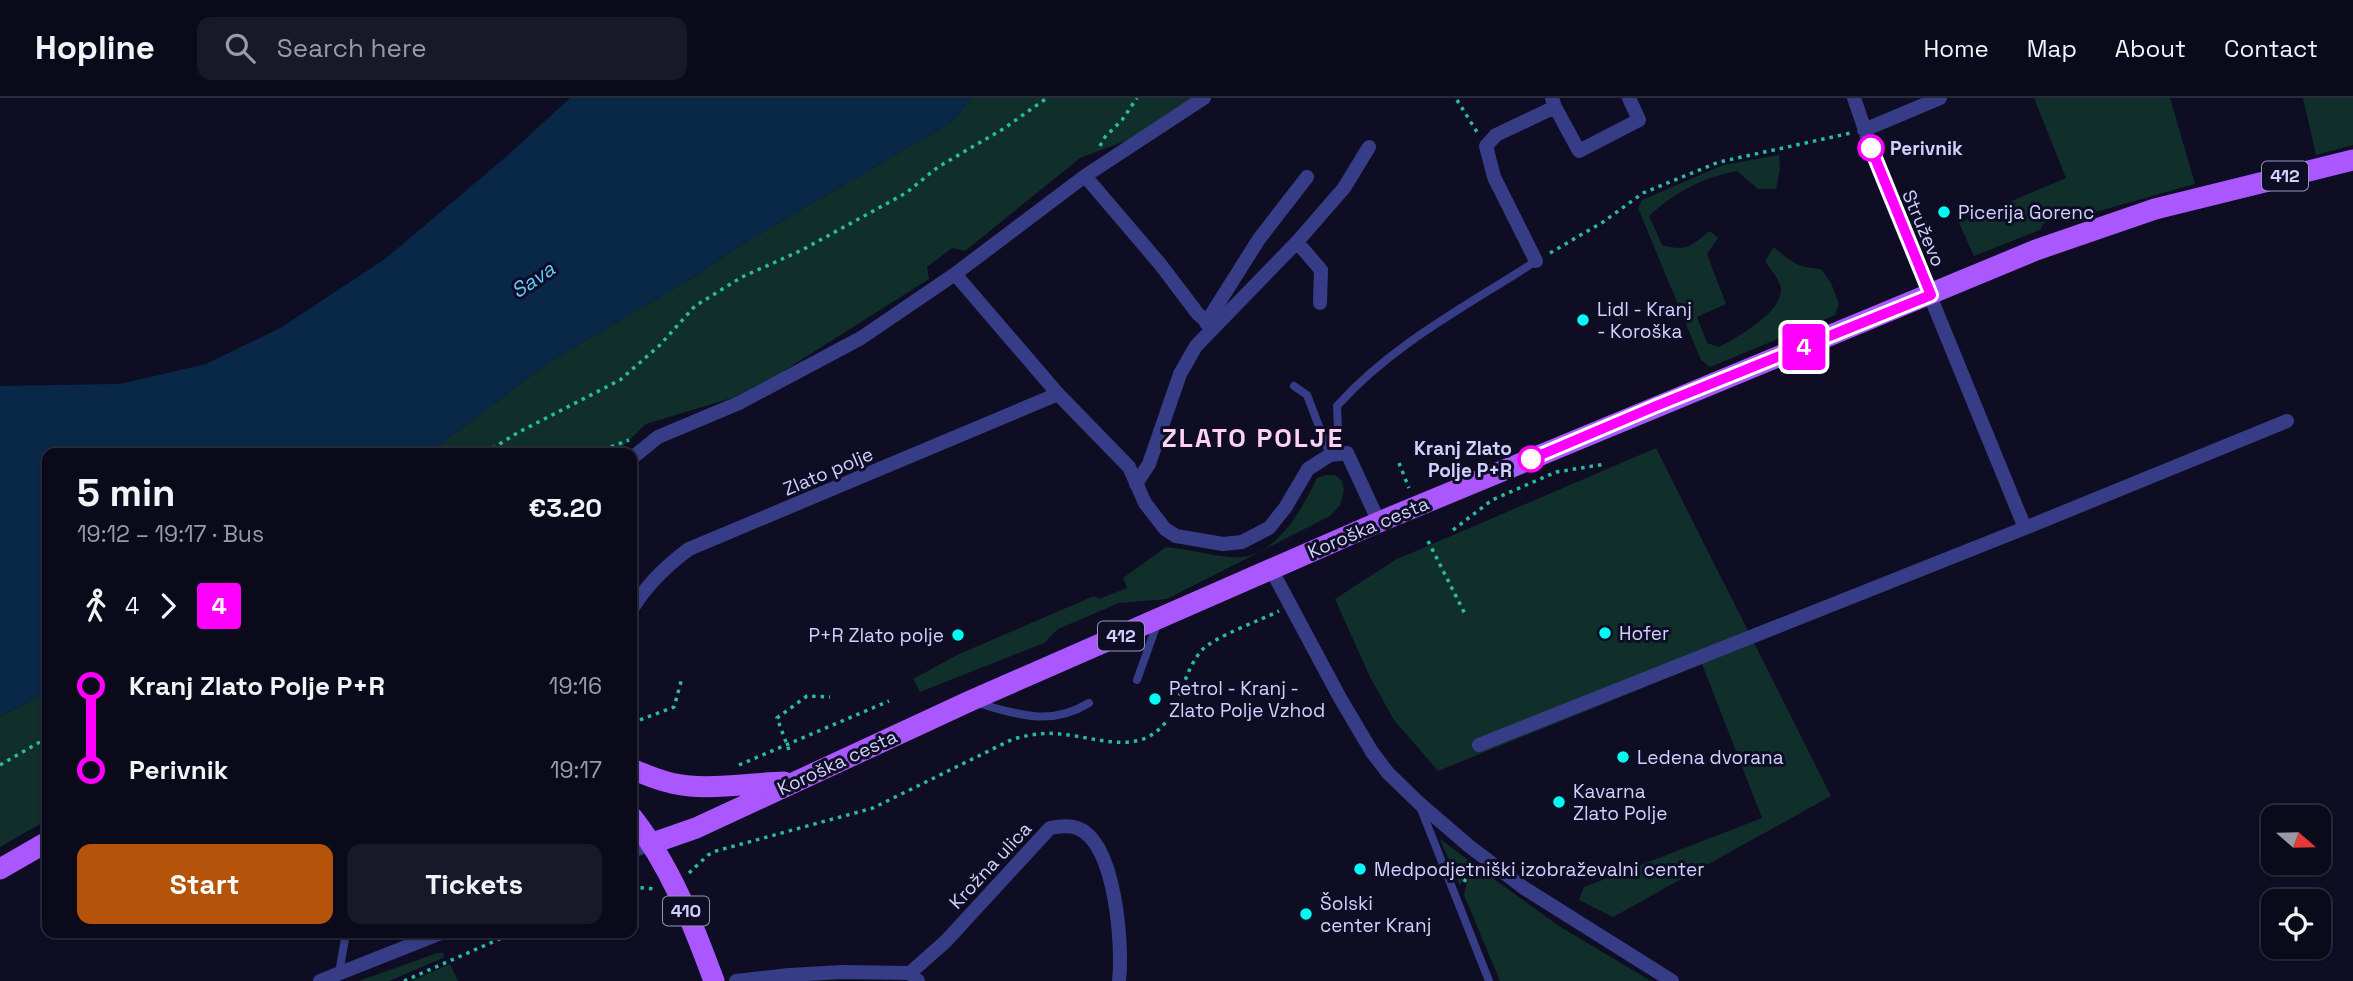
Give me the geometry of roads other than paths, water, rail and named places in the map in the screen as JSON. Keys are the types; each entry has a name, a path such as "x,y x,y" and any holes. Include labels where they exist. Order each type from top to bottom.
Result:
{"main road":[{"name":"412","path":"1931,295 2036,250 2118,221 2217,192 2353,160"},
{"name":"Koroška cesta","path":"653,843 696,828 970,701 1379,522 1931,295"},
{"name":"412","path":"637,771 654,779 687,786 715,788 794,782"},
{"path":"637,823 653,843"},
{"name":"410","path":"653,843 694,928 714,981"},
{"path":"0,869 42,845"}],"street":[{"path":"637,454 658,436 740,403 860,338 955,274 1084,176 1204,98"},
{"path":"1536,261 1493,177 1486,146 1496,135 1554,102 1579,151 1639,120 1629,98"},
{"name":"Struževo","path":"1854,98 1864,130 2025,528"},
{"path":"1864,130 1940,98"},
{"path":"1209,325 1243,300 1297,242 1344,188 1369,147"},
{"path":"1084,176 1209,325"},
{"path":"1136,484 1149,464 1180,374 1259,239 1307,177"},
{"path":"1297,242 1321,270 1320,303"},
{"path":"955,274 1058,394 1129,467 1145,503 1165,529 1176,536 1223,544 1242,542 1269,528 1285,508 1308,469 1330,455 1347,453 1379,522"},
{"name":"Zlato polje","path":"637,602 652,580 690,550 1058,394"},
{"path":"1479,745 2287,421"},
{"path":"1271,569 1340,698 1372,752 1388,773 1480,854 1546,902 1672,981"},
{"name":"Krožna ulica","path":"736,981 843,972 914,977 1050,828 1064,825 1080,829 1093,842 1110,871 1119,929 1119,981"},
{"name":"Koroška cesta","path":"637,849 653,843"},
{"path":"320,981 428,938"}],"lane":[{"path":"1338,428 1337,406 1380,362 1413,338 1536,261"},
{"path":"1294,386 1307,395 1330,455"},
{"path":"1138,680 1158,620"},
{"path":"970,701 1023,716 1050,718 1075,712 1089,703"},
{"path":"1419,803 1489,981"},
{"path":"339,973 345,938"}],"water":[{"name":"Sava","path":"570,98 971,98 952,122 739,246 702,272 548,363 436,448 42,448 42,695 0,716 0,386 120,384 206,364 282,327 385,259 507,156"}],"place":[{"name":"Perivnik","path":"1871,148"},
{"name":"Picerija Gorenc","path":"1944,212"},
{"name":"Lidl - Kranj - Koroška","path":"1583,320"},
{"name":"Kranj Zlato Polje P+R","path":"1531,459"},
{"name":"Hofer","path":"1605,633"},
{"name":"P+R Zlato polje","path":"958,635"},
{"name":"Petrol - Kranj - Zlato Polje Vzhod","path":"1155,699"},
{"name":"Ledena dvorana","path":"1623,757"},
{"name":"Kavarna Zlato Polje","path":"1559,802"},
{"name":"Medpodjetniški izobraževalni center","path":"1360,869"},
{"name":"Šolski center Kranj","path":"1306,914"}],"district":[{"name":"ZLATO POLJE","path":"1253,438"}]}
